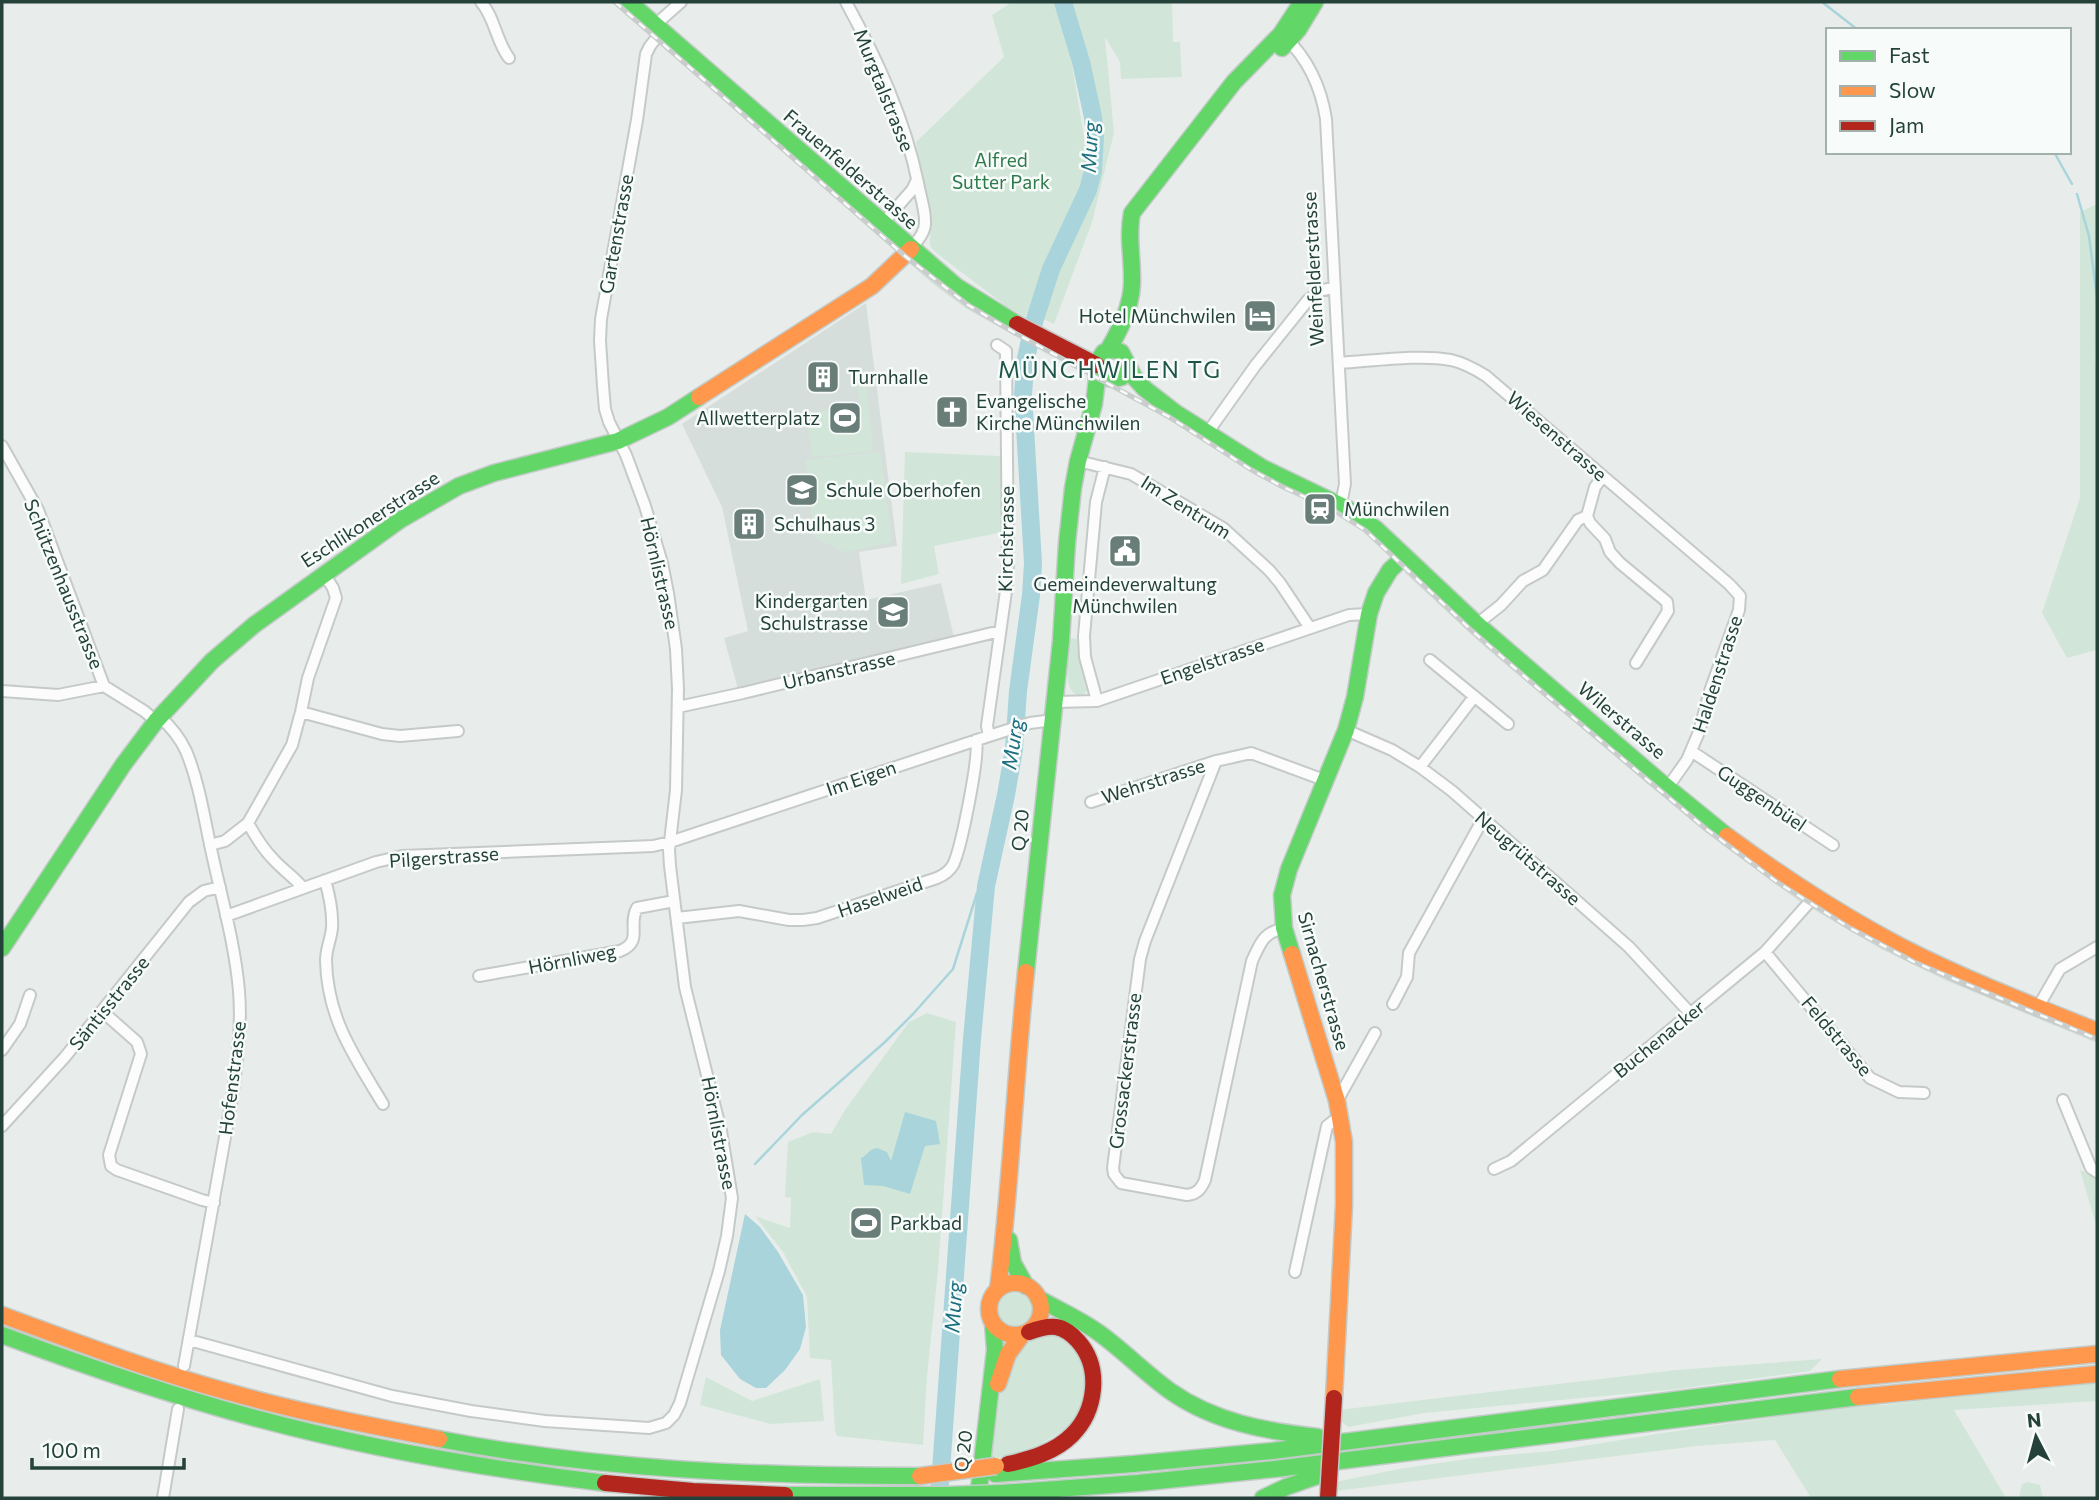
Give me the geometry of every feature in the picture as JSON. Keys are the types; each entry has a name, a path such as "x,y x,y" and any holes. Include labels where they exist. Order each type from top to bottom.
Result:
{"main road":[{"name":"Frauenfelderstrasse","path":"629,2 956,286 1013,322 1061,347 1101,360 1116,350 1121,370"},
{"path":"1285,38 1302,2"},
{"path":"1122,325 1101,360 1104,378 1121,370 1122,325 1132,284 1128,235 1132,213 1225,95 1238,87 1285,38 1298,30 1315,2"},
{"name":"Eschlikonerstrasse","path":"2,948 123,765 158,719 212,661 254,625 400,520 459,486 494,473 594,449 618,441 668,417 872,286 911,249"},
{"name":"Q 20","path":"978,1498 995,1344 989,1304 998,1290 1006,1222 1016,1065 1055,702 1067,543 1078,461 1094,404 1101,360"},
{"name":"Wilerstrasse","path":"1121,370 1150,394 1247,458 1340,504 1380,531 1477,624 1668,787 1726,834 1814,897 1878,934 1951,971 2097,1031"},
{"name":"Q 20","path":"1094,404 1121,370"},
{"name":"Sirnacherstrasse","path":"1328,1498 1344,1142 1338,1109 1281,911 1284,883 1346,730 1355,697 1369,614 1390,570 1405,556"},
{"name":"Q 20","path":"989,1409 1008,1354 1025,1333 1035,1327 1041,1311 1038,1298 1026,1286 1013,1263 1006,1222"},
{"path":"998,1290 1011,1283 1026,1286"},
{"path":"1038,1298 1091,1328 1170,1390 1210,1414 1270,1432 1358,1441"},
{"path":"2,1315 111,1356 220,1390 351,1423 533,1455 669,1470 795,1476 920,1476 1159,1463 1358,1441 1841,1378 1967,1364 2097,1354"},
{"path":"993,1324 1005,1334 1025,1333 1043,1328 1068,1332 1079,1342 1087,1355 1093,1373 1091,1402 1080,1426 1063,1442 1033,1458 996,1470"},
{"path":"2,1335 100,1372 213,1407 339,1440 441,1460 576,1480 692,1491 812,1496 1001,1493 1157,1482 1365,1460 1844,1397 2097,1374"},
{"path":"1263,1498 1294,1484 1365,1460"},
{"path":"947,1495 984,1498"}],"street":[{"path":"481,2 487,9 498,41 509,58"},
{"name":"Gartenstrasse","path":"618,441 605,408 601,319 637,120 646,54 659,28 681,2"},
{"name":"Murgtalstrasse","path":"845,2 872,53 904,127 926,223 922,235 911,249"},
{"name":"Weinfelderstrasse","path":"1285,38 1297,48 1312,72 1326,120 1345,484 1340,504"},
{"path":"882,224 912,190 917,180"},
{"path":"1208,432 1255,366 1308,300 1322,290 1335,288"},
{"name":"Kirchstrasse","path":"989,736 986,726 1008,563 1006,351 997,345"},
{"name":"Wiesenstrasse","path":"1339,363 1430,358 1468,365 1510,395 1740,596"},
{"name":"Hörnlistrasse","path":"189,1340 382,1393 471,1411 631,1428 666,1423 680,1403 719,1271 732,1198 721,1131 685,987 668,850 676,790 676,649 662,563 645,506 618,441"},
{"name":"Schützenhausstrasse","path":"2,446 38,510 104,686"},
{"name":"Im Zentrum","path":"1078,461 1131,474 1223,528 1269,570 1310,628"},
{"path":"1097,701 1085,657 1084,636 1096,502 1105,467"},
{"path":"1603,476 1595,486 1587,516 1590,523 1605,539 1610,552 1620,563 1668,605 1668,611 1636,663"},
{"path":"1477,624 1501,605 1523,581 1543,569 1578,520 1587,516"},
{"path":"210,845 225,841 248,823 292,745 308,678 336,598 324,574"},
{"name":"Haldenstrasse","path":"1668,787 1691,751 1699,732 1710,691 1739,610 1740,596"},
{"name":"Engelstrasse","path":"1055,702 1097,701 1310,628 1355,614 1369,614"},
{"name":"Urbanstrasse","path":"678,706 1000,633"},
{"path":"1430,660 1508,724"},
{"path":"2,691 58,695 104,686"},
{"name":"Hofenstrasse","path":"104,686 158,719 176,735 185,749 220,887 239,991 240,1024 234,1088 184,1366"},
{"path":"1420,767 1474,697"},
{"path":"301,712 382,734 400,736 458,731"},
{"name":"Im Eigen","path":"670,842 1006,730 1053,720"},
{"name":"Neugrütstrasse","path":"1346,730 1392,750 1452,791 1629,947 1689,1013"},
{"name":"Haselweid","path":"677,918 739,911 789,920 817,918 948,873 957,853 972,785 977,754 976,740"},
{"name":"Guggenbüel","path":"1691,751 1833,845"},
{"path":"1216,761 1251,753 1324,780"},
{"name":"Wehrstrasse","path":"1091,802 1216,761"},
{"name":"Grossackerstrasse","path":"1216,761 1145,941 1137,974 1113,1168 1121,1184 1186,1195 1196,1193 1201,1188 1205,1180 1252,961 1268,933 1284,928"},
{"path":"1393,1004 1407,977 1409,953 1483,819"},
{"path":"248,823 257,840 303,888"},
{"name":"Pilgerstrasse","path":"226,916 376,862 402,856 653,846 670,842"},
{"path":"325,880 332,919 326,960 335,1011 346,1043 383,1104"},
{"name":"Säntisstrasse","path":"2,1126 103,1012 189,902 204,891 220,887"},
{"name":"Buchenacker","path":"1494,1169 1511,1161 1765,952 1814,897"},
{"name":"Hörnliweg","path":"479,976 628,948 633,942 634,914 637,908 674,901"},
{"path":"2038,1007 2060,969 2097,947"},
{"name":"Feldstrasse","path":"1765,952 1870,1078 1899,1092 1924,1093"},
{"path":"2,1050 20,1024 30,995"},
{"path":"103,1012 137,1042 141,1055 109,1155 111,1166 214,1203"},
{"path":"1295,1272 1327,1126 1375,1033"},
{"path":"2063,1100 2091,1168 2097,1172"},
{"path":"163,1498 178,1409"}],"shaded area":[{"path":"611,2 621,2 1017,330 1015,336 967,309 933,284"},
{"name":"Schule Oberhofen","path":"866,303 897,546 859,552 866,600 941,583 954,637 738,689 724,638 748,631 722,507 682,424"},
{"path":"1411,571 1780,881 2097,1036 2097,1043 1947,981 1881,949 1799,901 1705,832 1486,648 1404,572"}],"green space":[{"name":"Alfred Sutter Park","path":"1012,2 1172,2 1173,42 1180,42 1182,77 1121,79 1120,62 1105,37 1114,133 1092,222 1054,324 1030,313 1091,166 1076,66 1061,18 1089,166 1025,317 1006,306 930,246 930,221 916,142 1004,57 992,15"},
{"path":"2097,204 2097,650 2067,658 2042,613 2080,498 2080,212"},
{"name":"Allwetterplatz","path":"857,383 866,383 873,451 812,457 809,427 821,426 820,411 860,407"},
{"path":"880,452 892,542 845,552 814,537 806,460"},
{"path":"905,452 1001,456 1003,532 934,546 939,574 901,584"},
{"path":"1069,638 1080,639 1085,687 1088,688 1084,695 1076,695 1068,683"},
{"name":"Parkbad","path":"927,1013 956,1022 923,1445 837,1436 831,1360 810,1358 807,1297 783,1252 755,1216 790,1228 791,1198 785,1197 788,1142 813,1132 831,1134 845,1110 909,1022"},
{"path":"2080,1170 2097,1178 2097,1228"},
{"path":"1015,1293 1027,1299 1033,1311 1027,1323 1015,1329 1003,1323 997,1311 1003,1299"},
{"path":"1057,1335 1080,1354 1088,1390 1074,1424 1023,1455 989,1459 999,1393 1011,1360 1019,1347 1030,1339"},
{"path":"1822,1359 1810,1371 1678,1389 1424,1413 1348,1427 1338,1419 1338,1410 1676,1370"},
{"path":"706,1377 752,1401 820,1379 824,1421 770,1424 700,1405"},
{"path":"2097,1381 2097,1401 1954,1410 2006,1498 1811,1498 1775,1440 1697,1446 1336,1491 1335,1482 1473,1458 1552,1451 1862,1405 1883,1405"},
{"path":"2028,1482 2040,1485 2043,1498 2019,1498 2022,1484"}],"water":[{"path":"905,1112 936,1121 940,1144 925,1146 910,1194 883,1186 864,1185 861,1158 877,1148 887,1152 891,1161"},
{"path":"745,1214 760,1227 778,1252 803,1295 806,1327 800,1349 785,1370 766,1388 756,1388 740,1379 721,1355 720,1330"}],"waterway":[{"name":"Murg","path":"939,1498 972,1039 986,886 1014,749 1018,691 1031,595 1033,563 1023,394 1026,358 1051,269 1088,190 1093,171 1093,117 1081,62 1063,2"},
{"path":"1822,2 1855,28"},
{"path":"2055,154 2072,184"},
{"path":"2077,194 2089,236 2097,297"},
{"path":"755,1164 802,1115 885,1042 953,969 977,893 986,890"}],"railway":[{"path":"615,2 905,256 968,305 1171,418 1250,469 1333,510 1365,530 1471,630 1539,689 1705,828 1777,882 1850,928 1914,962 2097,1039"}],"traffic: fast":[{"path":"629,2 956,286 1017,324"},
{"path":"1108,350 1130,302 1132,213 1234,82 1281,34 1302,2"},
{"path":"1282,48 1298,30 1315,2"},
{"path":"1127,366 1122,377 1112,379 1099,372 1097,362 1104,352 1121,352 1134,377 1176,413 1263,468 1348,509 1376,529 1478,625 1727,836"},
{"path":"1026,972 1061,641 1073,488 1094,404 1098,370"},
{"path":"2,948 123,765 156,721 212,661 254,625 400,520 459,486 494,473 618,441 668,417 699,397"},
{"path":"1292,954 1284,928 1282,895 1289,869 1346,730 1355,697 1369,614 1376,593 1390,570 1405,556"},
{"path":"1009,1240 1013,1263 1026,1286"},
{"path":"1038,1298 1092,1328 1187,1402 1222,1418 1259,1428 1318,1437"},
{"path":"978,1498 995,1350 993,1324"},
{"path":"2,1335 159,1390 298,1429 429,1457 605,1483"},
{"path":"995,1474 1272,1451 1840,1379"},
{"path":"1001,1493 1275,1469 1858,1397"},
{"path":"439,1439 558,1458 678,1469 799,1475 920,1476"},
{"path":"1263,1498 1326,1473"},
{"path":"947,1495 1001,1493"},
{"path":"785,1495 947,1495"}],"traffic: slow":[{"path":"699,397 872,286 911,249"},
{"path":"1727,836 1813,895 1904,948 2097,1031"},
{"path":"1292,954 1337,1101 1344,1142 1344,1205 1334,1398"},
{"path":"998,1289 1026,972"},
{"path":"1015,1283 1025,1285 1033,1291 1039,1299 1041,1309 1039,1319 1033,1327 1025,1333 1015,1335 1005,1333 997,1327 991,1319 989,1309 991,1299 997,1291 1005,1285 1015,1283"},
{"path":"2,1315 141,1365 225,1391 304,1411 439,1439"},
{"path":"998,1384 1008,1354 1022,1335"},
{"path":"1840,1379 2097,1354"},
{"path":"1858,1397 2097,1374"},
{"path":"920,1476 996,1466"}],"traffic: jam":[{"path":"1017,324 1097,365"},
{"path":"1008,1464 1042,1454 1065,1441 1080,1425 1091,1402 1091,1364 1074,1336 1056,1327 1029,1332"},
{"path":"1328,1498 1334,1398"},
{"path":"605,1483 693,1491 785,1495"}],"place":[{"name":"Hotel Münchwilen","path":"1260,316"},
{"name":"Turnhalle","path":"823,377"},
{"name":"Evangelische Kirche Münchwilen","path":"952,412"},
{"name":"Allwetterplatz","path":"845,418"},
{"name":"Schule Oberhofen","path":"802,490"},
{"name":"Münchwilen","path":"1320,509"},
{"name":"Schulhaus 3","path":"749,524"},
{"name":"Gemeindeverwaltung Münchwilen","path":"1125,551"},
{"name":"Kindergarten Schulstrasse","path":"893,612"},
{"name":"Parkbad","path":"866,1223"}],"district":[{"name":"MÜNCHWILEN TG","path":"1110,370"}]}
